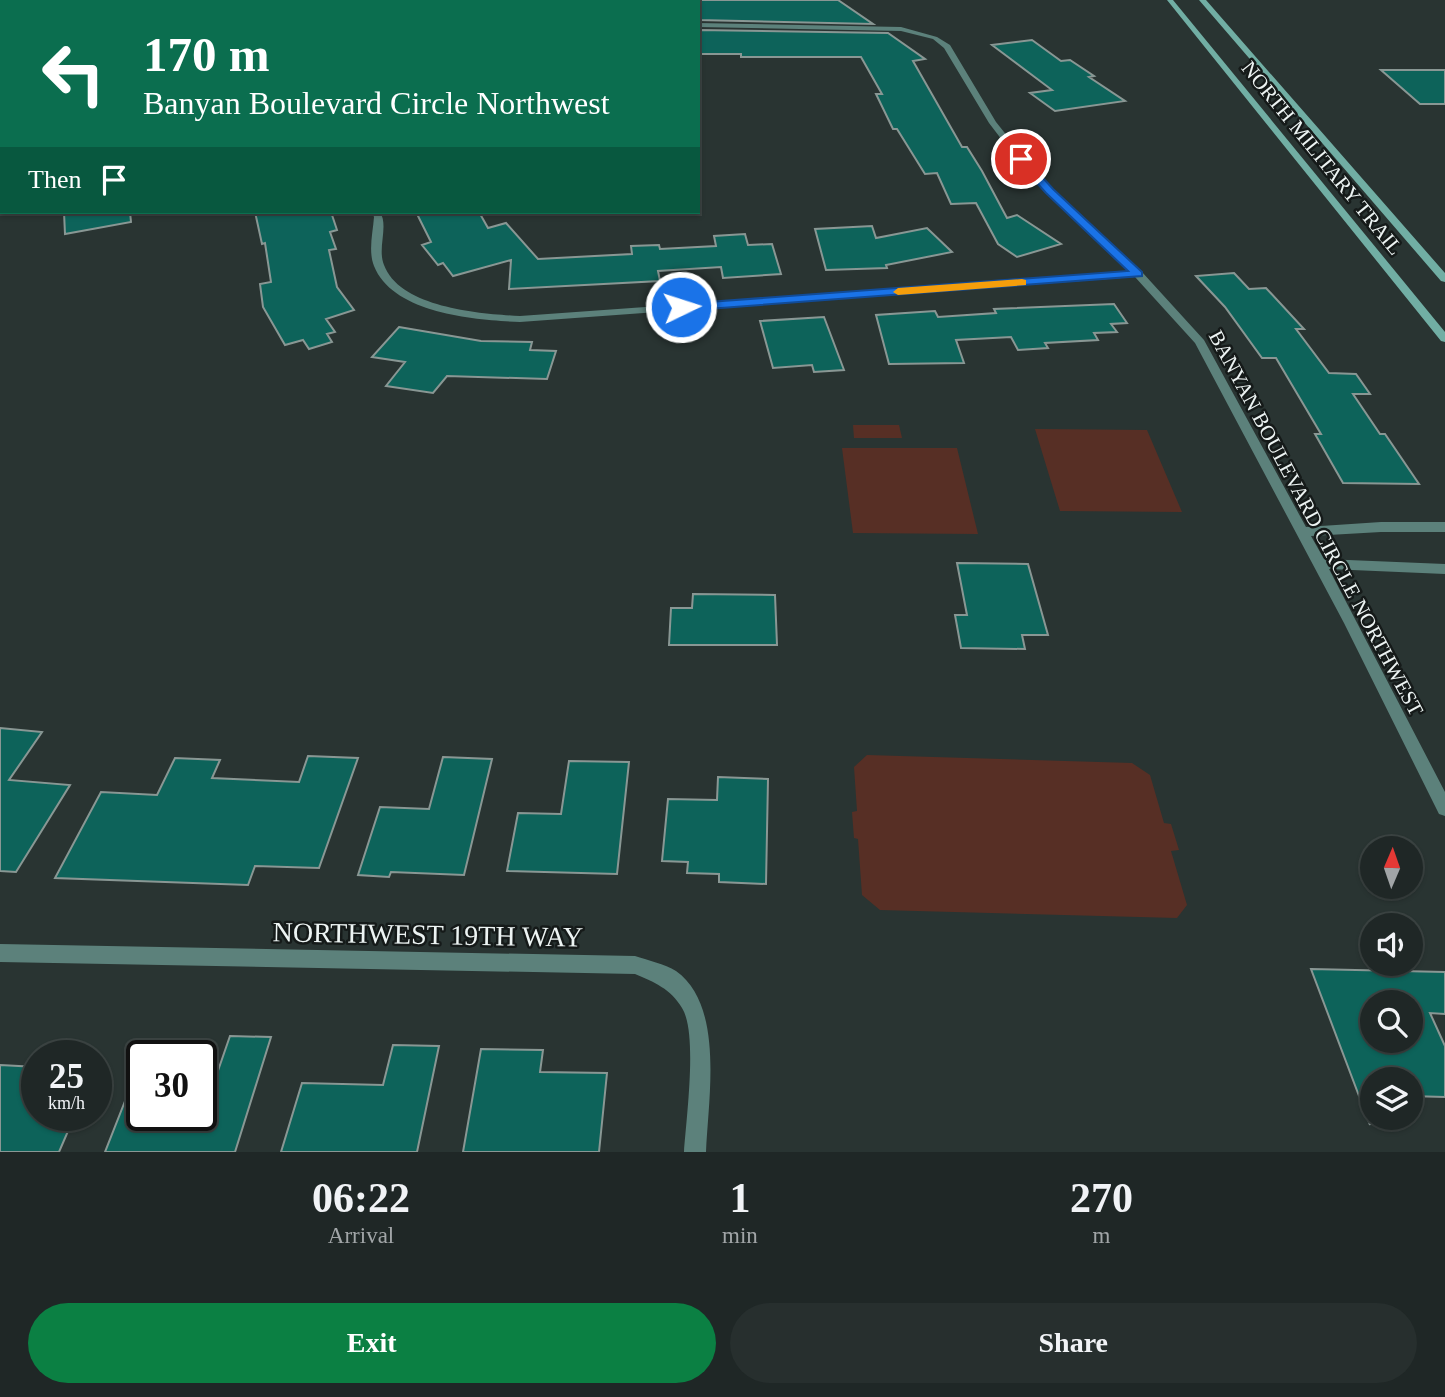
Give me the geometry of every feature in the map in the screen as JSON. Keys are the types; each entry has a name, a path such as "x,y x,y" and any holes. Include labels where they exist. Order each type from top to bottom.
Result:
{"main road":[{"name":"NORTH MILITARY TRAIL","path":"1170,0 1445,339"},
{"name":"NORTH MILITARY TRAIL","path":"1202,0 1445,279"}],"street":[{"name":"BANYAN BOULEVARD CIRCLE NORTHWEST","path":"700,25 889,28 913,31 935,38 947,47 998,131 1021,159 1049,191 1138,274 1200,342 1320,564 1445,809"},
{"path":"377,214 376,255 380,269 397,287 439,308 498,318 520,319 1138,274"},
{"path":"1303,532 1381,527 1445,527"},
{"path":"1320,564 1445,569"},
{"name":"NORTHWEST 19TH WAY","path":"0,953 635,965 669,978 692,1004 700,1041 695,1152"}],"shaded area":[{"path":"853,425 899,425 902,438 854,438"},
{"path":"1035,429 1147,430 1182,512 1060,511"},
{"path":"842,448 957,448 978,534 853,533"},
{"path":"867,755 1132,763 1150,775 1164,823 1171,824 1179,850 1171,851 1187,905 1177,918 880,910 862,895 858,839 854,838 852,812 857,811 854,767"}],"building":[{"path":"700,0 838,0 873,24 700,20"},
{"path":"700,30 888,33 925,59 913,61 962,147 967,147 982,171 1007,218 1017,215 1061,244 1017,257 998,244 976,203 951,204 937,173 925,174 897,129 893,129 876,94 882,94 861,57 741,57 741,54 700,54"},
{"path":"1032,40 1061,61 1070,60 1094,76 1089,77 1125,101 1055,111 1030,93 1052,90 992,45"},
{"path":"1381,70 1445,70 1445,104 1420,104"},
{"path":"64,214 130,214 131,222 65,234"},
{"path":"255,214 332,214 337,230 330,232 336,249 329,250 337,287 354,310 326,319 335,332 327,334 332,342 309,349 303,340 285,345 263,307 260,284 271,282 265,243 262,244"},
{"path":"417,214 480,214 488,228 506,223 538,259 632,254 631,246 659,245 660,249 716,246 714,236 745,234 748,245 772,244 781,274 723,278 721,267 658,271 660,281 509,289 511,260 453,276 443,263 438,265 422,245 431,242"},
{"path":"872,226 876,238 927,228 952,252 886,265 887,268 826,270 815,229"},
{"path":"1234,273 1249,289 1266,288 1304,329 1296,329 1329,373 1356,374 1370,394 1353,394 1380,434 1385,434 1419,484 1343,483 1315,434 1321,434 1276,358 1262,358 1225,307 1196,276"},
{"path":"1114,304 1127,323 1111,324 1117,332 1094,333 1098,340 1045,343 1048,348 1018,350 1011,337 956,340 964,363 889,364 876,315 935,311 938,317 996,313 994,309"},
{"path":"824,317 844,370 814,372 812,365 773,368 760,321"},
{"path":"399,327 481,341 532,342 530,350 556,351 547,379 447,376 433,393 386,386 405,362 372,357"},
{"path":"957,563 1028,564 1048,635 1022,635 1025,649 961,648 955,615 967,615"},
{"path":"693,594 775,595 777,645 669,645 671,608 692,608"},
{"path":"0,728 42,732 9,780 70,785 16,872 0,871"},
{"path":"308,756 358,758 319,868 255,866 248,885 55,878 101,792 157,795 175,758 220,760 212,778 299,782"},
{"path":"443,757 492,759 464,875 391,872 389,877 358,875 380,807 429,809"},
{"path":"569,761 629,762 617,874 507,871 518,813 561,814"},
{"path":"718,777 768,779 766,884 719,882 719,874 687,873 688,862 662,861 668,799 717,800"},
{"path":"1311,969 1360,970 1360,976 1423,976 1423,972 1445,972 1445,1014 1430,1013 1445,1046 1445,1097 1423,1096 1423,1067 1360,1067 1360,1099"},
{"path":"230,1036 271,1037 235,1152 105,1152 126,1099 126,1131 217,1131 217,1074"},
{"path":"393,1045 439,1046 417,1152 281,1152 302,1083 383,1085"},
{"path":"481,1049 543,1050 540,1072 607,1073 599,1152 463,1152"},
{"path":"0,1065 21,1066 21,1131 68,1131 59,1152 0,1152"}],"slow traffic":[{"path":"898,292 1022,283"}],"route":[{"path":"681,307 1138,274 1094,230 1049,191 1021,159"}]}
